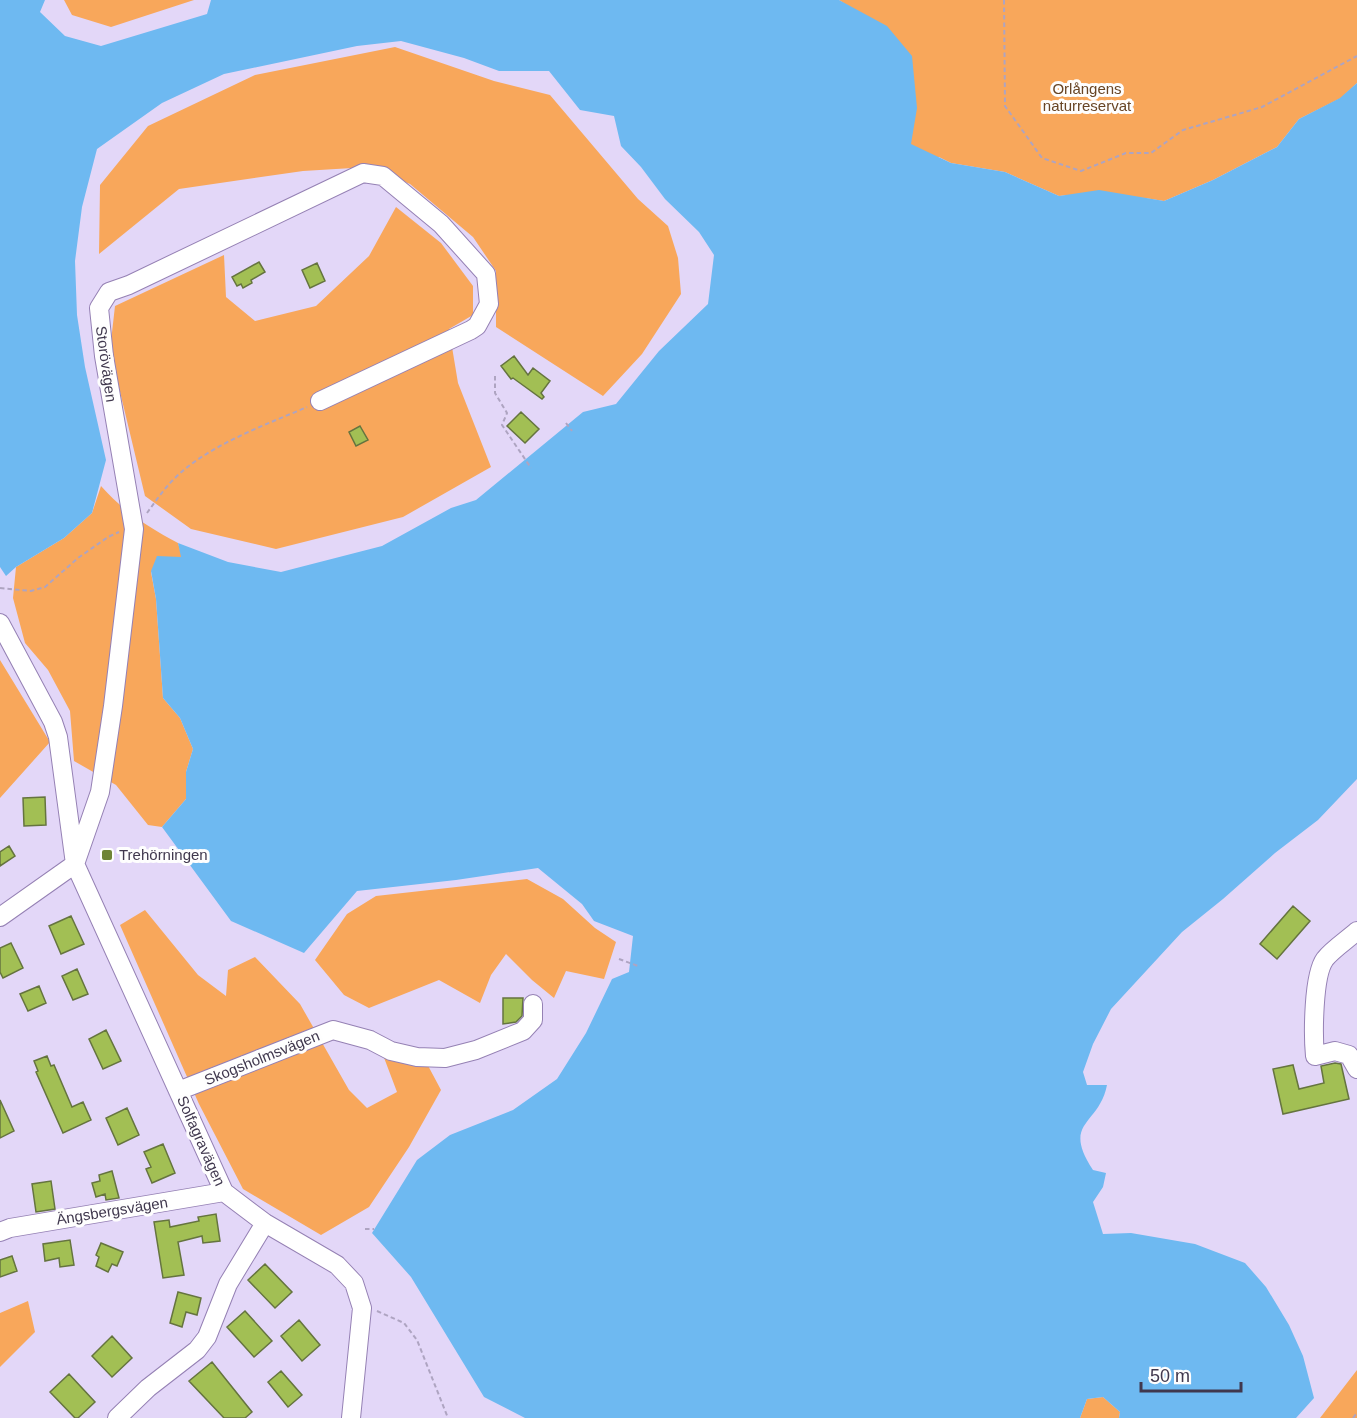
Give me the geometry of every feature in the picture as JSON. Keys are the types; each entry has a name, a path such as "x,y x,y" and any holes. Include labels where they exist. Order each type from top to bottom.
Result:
{"street":[{"name":"Storövägen","path":"75,864 99,792 113,706 134,529 104,356 99,308 109,292 158,272 363,174 383,176 441,224 486,274 489,304 477,327 320,401"},
{"name":"Solfagravägen","path":"0,623 53,722 58,736 75,864 224,1192 266,1223 337,1265 354,1283 361,1305 360,1341 351,1418"},
{"path":"0,917 75,864"},
{"path":"1357,931 1324,960 1316,992 1312,1030 1314,1056 1335,1050 1349,1054 1357,1069"},
{"name":"Skogsholmsvägen","path":"178,1091 333,1030 370,1040 391,1052 417,1057 445,1058 476,1050 523,1031 533,1020 533,1004"},
{"name":"Ängsbergsvägen","path":"0,1232 10,1228 224,1192"},
{"path":"117,1418 148,1388 197,1350 207,1337 228,1284 266,1223"}],"path":[{"path":"1004,0 1005,105 1042,158 1081,171 1126,153 1151,153 1183,130 1263,107 1357,56"},
{"path":"495,376 495,393 507,413 502,425 531,468"},
{"path":"0,588 31,591 45,587 78,558 108,537 134,529 172,480 193,462 253,431 320,401"},
{"path":"566,423 572,431"},
{"path":"619,959 638,966"},
{"path":"364,1229 374,1229"},
{"path":"361,1305 405,1323 417,1340 448,1418"},
{"path":"1353,1418 1357,1413"}],"green space":[{"path":"64,0 194,0 111,27 72,15"},
{"name":"Orlångens naturreservat","path":"839,0 1357,0 1357,83 1341,98 1299,119 1277,147 1213,180 1164,201 1145,198 1059,196 1005,172 951,163 939,157 907,157 888,32"},
{"path":"395,47 494,81 550,95 638,199 668,226 678,258 681,294 642,354 603,396 496,327 496,271 473,237 410,184 369,167 303,171 179,189 99,254 100,185 148,126 255,75"},
{"path":"396,207 441,243 473,286 473,315 449,329 458,383 491,467 403,517 276,549 191,529 145,496 110,350 115,306 224,255 226,297 255,321 316,306 369,256"},
{"path":"101,486 136,518 178,543 182,557 151,572 156,599 163,698 180,718 193,749 186,772 186,799 162,827 148,825 116,785 74,761 70,711 48,670 25,643 13,598 16,567 64,538 92,513"},
{"path":"0,660 50,742 0,798"},
{"path":"527,879 563,899 595,928 616,942 604,979 566,971 554,998 506,954 491,975 480,1003 439,980 369,1008 344,995 315,960 347,914 376,896"},
{"path":"145,910 198,975 226,996 228,970 255,957 300,1004 349,1090 367,1108 397,1092 383,1055 425,1060 441,1090 409,1147 369,1207 321,1235 243,1189 199,1104 120,925"},
{"path":"28,1301 35,1332 0,1367 0,1313"},
{"path":"1357,1370 1357,1418 1320,1418"},
{"path":"1103,1397 1120,1412 1119,1418 1080,1418 1087,1399"}],"water":[{"name":"Trehörningen","path":"0,0 45,0 40,12 65,36 101,46 207,14 211,0 839,0 887,26 912,56 917,108 911,144 951,163 1005,172 1059,196 1099,190 1164,201 1213,180 1277,147 1299,119 1340,98 1357,83 1357,779 1318,820 1275,853 1182,932 1111,1009 1093,1044 1083,1072 1087,1085 1107,1085 1097,1109 1081,1132 1084,1154 1093,1170 1106,1173 1103,1187 1093,1202 1103,1234 1131,1233 1195,1244 1245,1263 1266,1287 1289,1325 1303,1356 1314,1398 1296,1418 1119,1418 1120,1412 1103,1397 1087,1399 1080,1418 525,1418 484,1397 411,1277 372,1233 417,1160 450,1135 513,1110 557,1079 586,1033 612,979 629,972 633,936 594,921 582,904 538,868 357,891 304,953 231,921 162,827 186,799 186,772 193,749 180,718 163,698 156,599 151,571 157,556 181,557 178,543 228,562 281,572 382,546 451,508 476,500 583,412 616,404 659,351 708,304 714,255 699,232 665,199 641,167 621,146 614,116 580,110 549,71 499,71 464,58 401,41 357,46 224,74 162,103 97,149 82,207 75,261 77,315 85,367 106,460 92,513 64,538 16,567 6,576 0,567"}],"building":[{"path":"259,262 265,272 243,288 241,284 237,286 232,277"},
{"path":"317,263 325,281 310,288 302,270"},
{"path":"514,356 528,375 533,368 550,381 541,393 544,397 542,399 513,378 511,379 501,366"},
{"path":"521,412 539,429 525,443 507,426"},
{"path":"360,426 368,440 356,446 349,432"},
{"path":"45,797 46,825 24,826 23,798"},
{"path":"9,846 15,856 0,866 0,852"},
{"path":"1293,906 1310,921 1277,959 1260,944"},
{"path":"71,916 84,944 61,954 49,926"},
{"path":"11,943 23,968 3,978 0,972 0,948"},
{"path":"77,969 88,994 73,1000 62,976"},
{"path":"39,986 46,1003 28,1011 20,994"},
{"path":"503,998 523,998 522,1016 516,1022 503,1024"},
{"path":"106,1030 121,1061 103,1069 89,1039"},
{"path":"47,1056 51,1066 54,1065 72,1107 83,1102 91,1120 63,1133 36,1072 38,1071 34,1061"},
{"path":"1341,1064 1349,1099 1283,1114 1273,1069 1293,1065 1299,1089 1324,1083 1321,1066"},
{"path":"0,1100 14,1131 0,1138"},
{"path":"127,1108 139,1135 118,1145 106,1118"},
{"path":"163,1144 175,1173 152,1183 146,1169 151,1167 144,1152"},
{"path":"112,1171 119,1198 106,1200 105,1194 96,1197 92,1183 100,1181 99,1175"},
{"path":"51,1181 55,1209 36,1212 32,1184"},
{"path":"216,1214 220,1241 203,1243 202,1236 178,1242 184,1275 163,1278 154,1222 169,1220 170,1227 199,1221 198,1217"},
{"path":"70,1240 74,1265 60,1267 59,1258 45,1261 43,1244"},
{"path":"101,1243 123,1252 117,1266 112,1264 108,1272 96,1266 99,1257 96,1255"},
{"path":"12,1256 17,1271 0,1277 0,1260"},
{"path":"265,1264 292,1292 275,1308 248,1280"},
{"path":"178,1292 201,1298 197,1315 186,1312 182,1327 170,1323"},
{"path":"245,1311 272,1341 254,1357 227,1327"},
{"path":"299,1320 320,1345 302,1361 281,1336"},
{"path":"112,1336 132,1358 112,1377 92,1356"},
{"path":"212,1362 252,1412 245,1418 224,1418 189,1381"},
{"path":"281,1371 302,1395 288,1407 268,1382"},
{"path":"69,1374 95,1402 78,1418 75,1418 50,1392"}],"place":[{"name":"Trehörningen","path":"107,855"}]}
